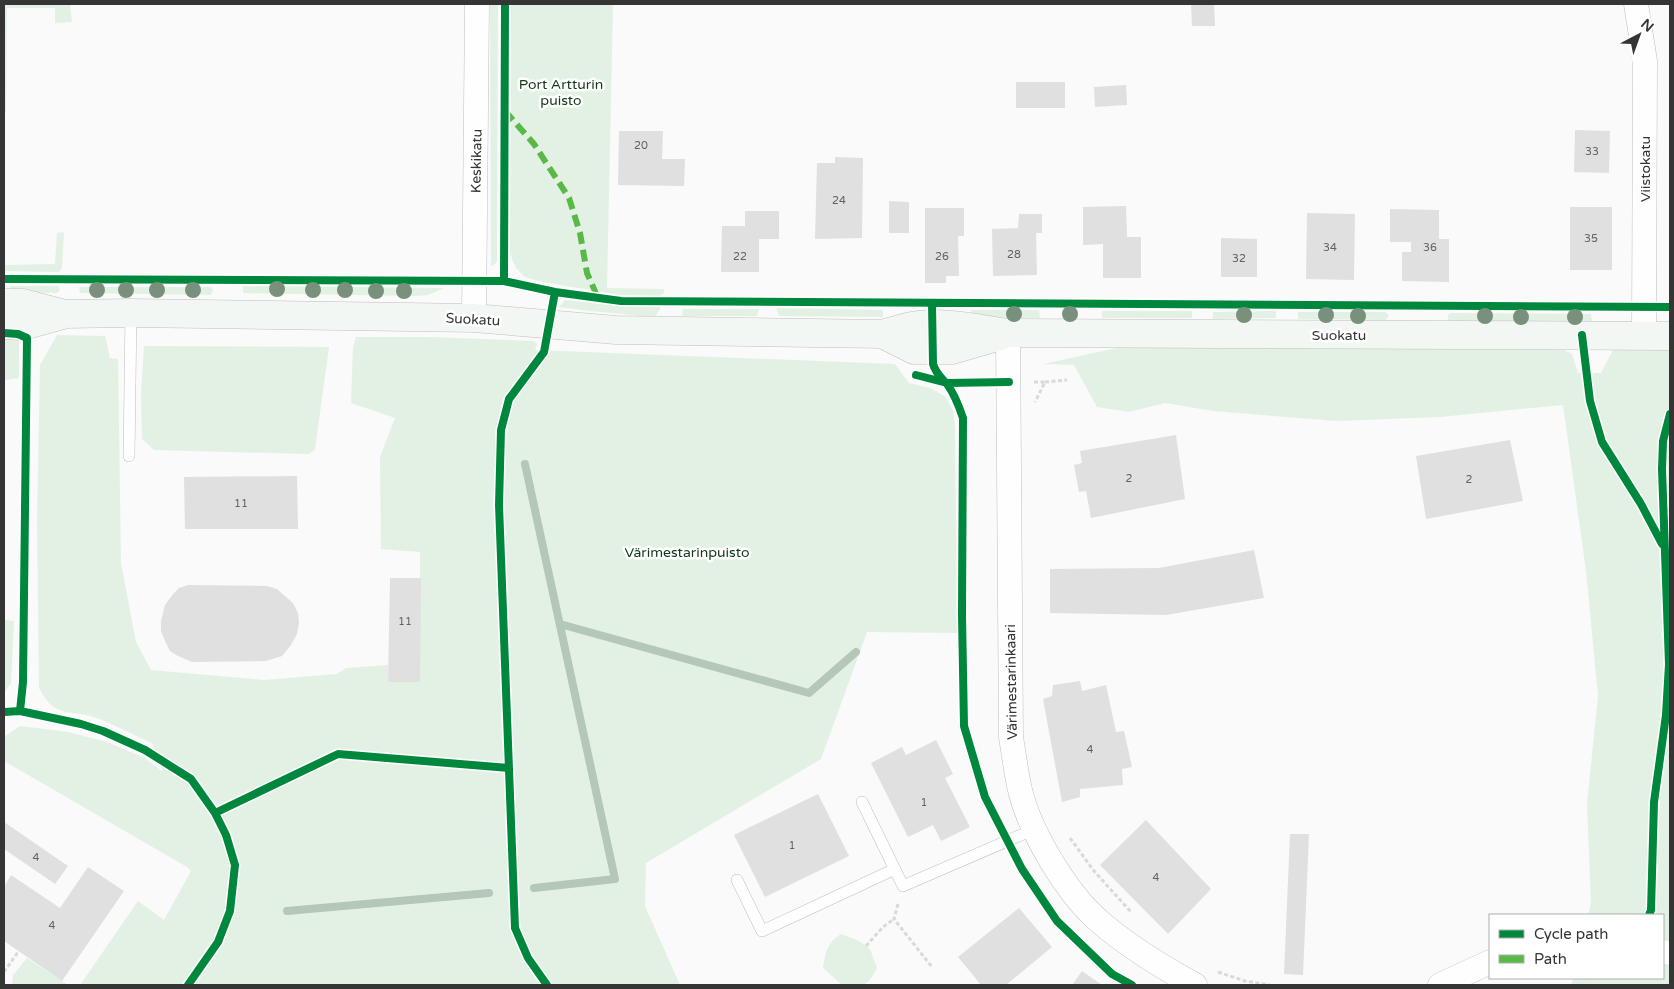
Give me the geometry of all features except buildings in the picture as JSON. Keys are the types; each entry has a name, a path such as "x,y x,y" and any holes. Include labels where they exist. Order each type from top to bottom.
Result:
{"street":[{"name":"Keskikatu","path":"474,318 477,4"},
{"name":"Viistokatu","path":"1636,4 1645,60 1644,336"},
{"name":"Suokatu","path":"4,303 23,303 65,314"},
{"name":"Suokatu","path":"4,325 23,326 65,314 130,313 474,318 616,330 882,334 913,326 932,325 1008,333 1670,336"},
{"name":"Värimestarinkaari","path":"1008,333 1011,737 1021,791 1035,830 1053,865 1076,896 1099,922 1153,962 1203,977"},
{"path":"1440,985 1489,962"}],"lane":[{"path":"130,313 130,456"},
{"path":"862,802 903,886 1035,830"},
{"path":"737,880 762,931 895,869"}],"path":[{"path":"1009,382 1067,380"},
{"path":"1032,408 1045,382"},
{"path":"1068,836 1094,871 1136,917"},
{"path":"866,946 883,926 894,918 903,886"},
{"path":"894,918 932,967"},
{"path":"4,972 18,952"},
{"path":"1203,977 1225,976 1270,985"}],"green space":[{"path":"4,4 70,4 72,22 55,23 55,8 7,8 6,112 4,111"},
{"path":"490,4 498,4 497,261 491,266"},
{"name":"Port Artturin puisto","path":"511,4 613,4 607,288 664,289 664,293 660,296 620,295 542,282 525,277 516,268 510,254"},
{"path":"64,232 62,268 59,272 4,271 4,265 55,264 57,233"},
{"path":"10,286 58,286 60,290 57,293 10,292"},
{"path":"243,286 444,288 428,295 414,296 243,293"},
{"path":"79,287 211,287 213,290 211,295 80,293"},
{"path":"565,300 621,306 661,307 655,317 559,307"},
{"path":"776,308 883,310 883,317 779,316"},
{"path":"683,309 759,309 757,316 682,316"},
{"path":"971,310 1039,310 1040,318 972,317"},
{"path":"1102,311 1192,311 1192,318 1102,318"},
{"path":"1276,311 1276,318 1213,319 1213,312"},
{"path":"1298,312 1385,312 1389,315 1386,320 1298,319"},
{"path":"1451,313 1591,314 1592,321 1452,321 1448,320 1448,315"},
{"name":"Värimestarinpuisto","path":"57,335 105,336 110,358 118,359 121,563 136,642 151,670 264,680 337,674 346,668 388,665 388,681 420,682 420,552 381,549 380,457 395,418 351,403 353,347 356,337 429,337 534,341 537,344 535,350 895,364 909,383 930,388 946,397 953,411 955,426 957,633 867,632 821,759 646,863 645,906 680,985 80,985 138,901 164,920 191,871 4,761 4,737 20,726 68,732 107,742 145,758 163,772 152,743 94,717 57,709 45,698 39,688 37,521 40,365"},
{"path":"4,336 19,336 19,378 4,380"},
{"path":"144,346 329,347 315,449 309,454 154,450 142,439 141,395"},
{"path":"1121,347 1564,350 1572,354 1578,373 1601,373 1613,350 1670,350 1670,985 1571,985 1573,979 1664,979 1664,914 1588,914 1591,903 1587,804 1598,696 1586,571 1563,405 1440,417 1336,421 1213,411 1165,403 1129,412 1097,407 1074,365 1043,364"},
{"path":"4,620 14,621 11,683 4,693"},
{"path":"841,934 859,941 870,949 877,968 867,983 842,985 823,968 828,948"},
{"path":"27,958 68,985 4,985 12,984 13,975"}],"waterway":[{"path":"525,464 615,879 534,888"},
{"path":"560,624 809,693 856,652"},
{"path":"287,911 489,893"}],"marked path":[{"path":"505,111 534,144 569,198 580,233 587,273 598,298"}],"cycle path":[{"path":"504,281 505,4"},
{"path":"4,279 504,281 555,292 621,301 1670,307"},
{"path":"547,985 528,958 515,928 499,505 501,430 509,399 544,352 555,292"},
{"path":"932,303 933,364 937,373 952,392 963,418 962,615 964,726 985,797 1022,869 1057,921 1112,974 1132,985"},
{"path":"4,333 18,334 27,338 23,682 20,711"},
{"path":"1582,335 1590,401 1602,442 1641,504 1662,544"},
{"path":"916,375 947,383 1009,382"},
{"path":"1649,914 1654,802 1666,715 1669,664 1662,469 1663,441 1670,414"},
{"path":"4,712 20,711 81,724 103,731 145,750 191,779 215,813 226,835 235,865 230,911 218,942 188,985"},
{"path":"215,813 338,754 509,768"}]}
